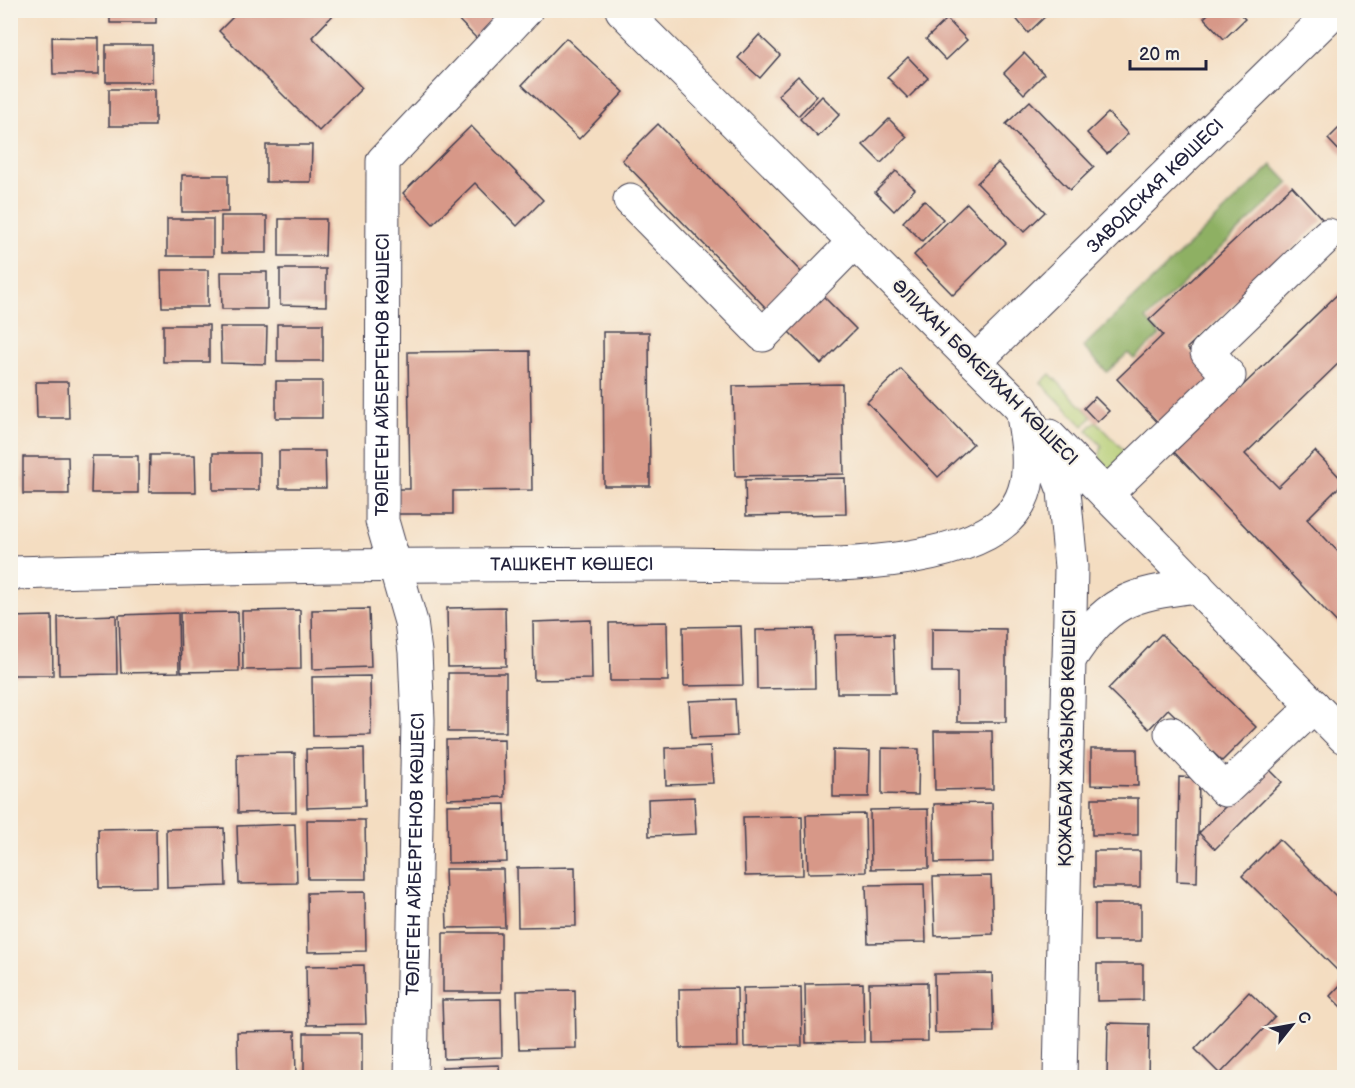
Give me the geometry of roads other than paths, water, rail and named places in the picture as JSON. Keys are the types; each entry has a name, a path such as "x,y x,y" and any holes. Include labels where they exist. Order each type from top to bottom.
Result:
{"street":[{"name":"ТӨЛЕГЕН АЙБЕРГЕНОВ КӨШЕСІ","path":"411,1077 418,709 413,631 382,521 383,161 526,10"},
{"name":"ӘЛИХАН БӨКЕЙХАН КӨШЕСІ","path":"622,10 1022,409 1344,736"},
{"name":"ЗАВОДСКАЯ КӨШЕСІ","path":"975,362 1335,10"},
{"path":"630,200 763,335 854,242"},
{"path":"1106,494 1229,376 1207,352 1328,235"},
{"name":"ТАШКЕНТ КӨШЕСІ","path":"10,573 394,565 833,564 937,552 983,535 1009,518 1019,506 1030,469 1022,409"},
{"name":"ҚОЖАБАЙ ЖАЗЫҚОВ КӨШЕСІ","path":"1022,409 1053,462 1064,491 1071,567 1060,1077"},
{"path":"1069,660 1088,630 1121,602 1143,594 1197,586"},
{"path":"1171,733 1225,790 1314,706"}]}
